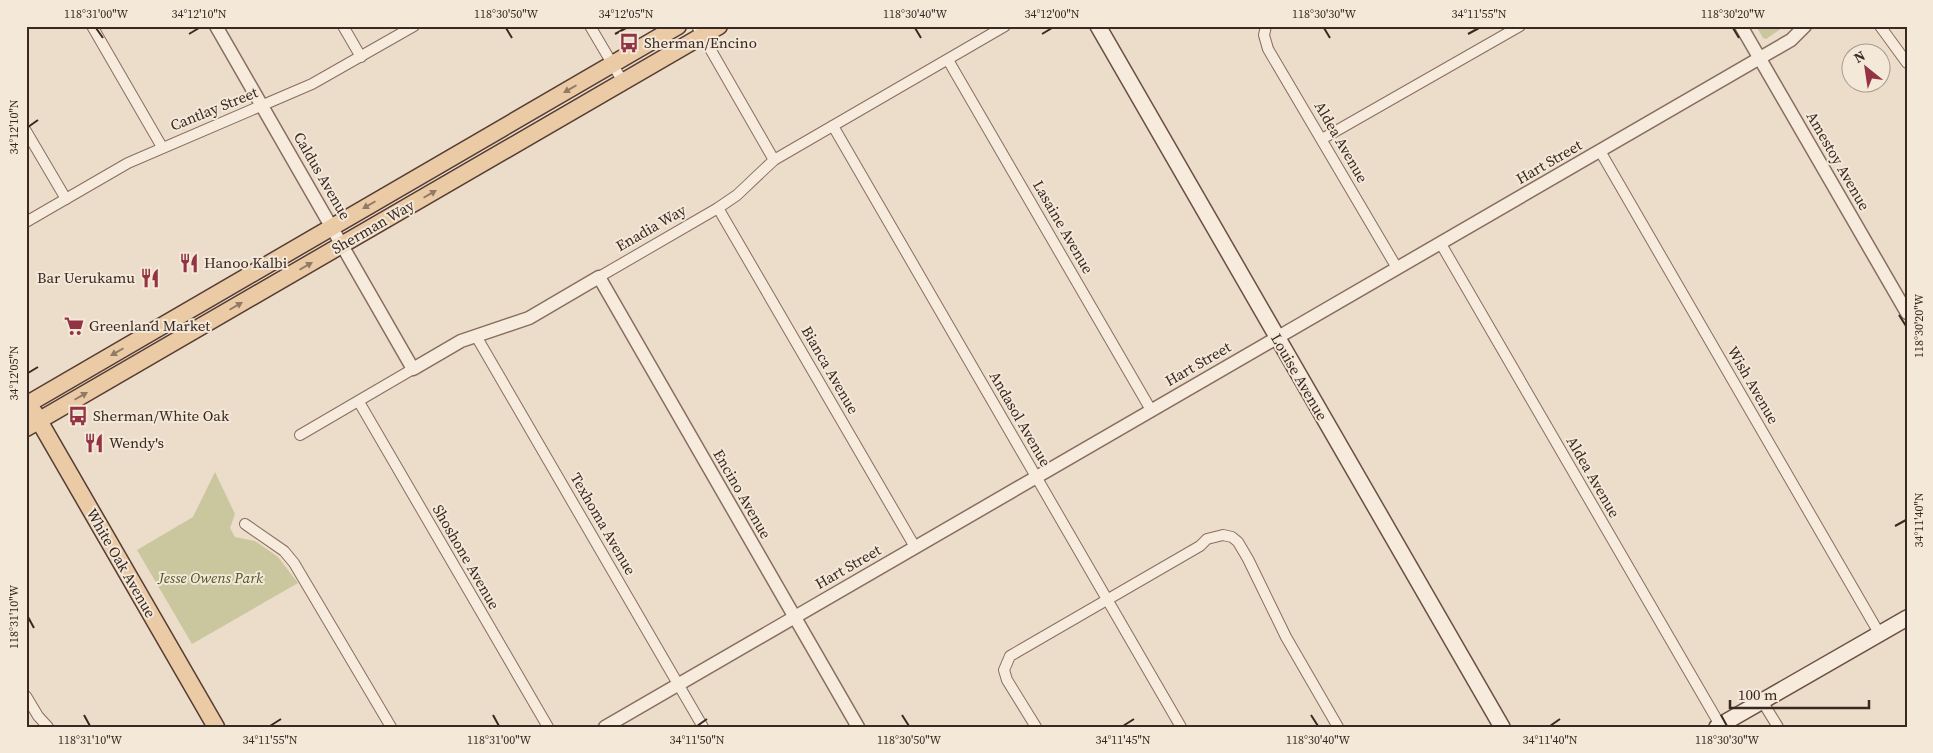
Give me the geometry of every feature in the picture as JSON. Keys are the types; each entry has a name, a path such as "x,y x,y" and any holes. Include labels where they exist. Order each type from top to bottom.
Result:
{"main road":[{"name":"Sherman Way","path":"27,403 678,26"},
{"name":"Sherman Way","path":"32,424 623,82 700,31 719,26"},
{"name":"Louise Avenue","path":"1098,26 1276,338 1502,727"},
{"name":"White Oak Avenue","path":"27,403 32,424 216,727"},
{"path":"1718,726 1907,618"}],"street":[{"path":"92,26 162,147"},
{"name":"Caldus Avenue","path":"216,26 413,369"},
{"path":"343,26 361,57"},
{"name":"Cantlay Street","path":"26,222 128,163 312,84 414,26"},
{"path":"590,26 623,82"},
{"name":"Enadia Way","path":"300,435 461,341 529,318 718,208 737,195 774,160 1006,26"},
{"path":"1322,139 1520,26"},
{"name":"Amestoy Avenue","path":"1741,26 1907,313"},
{"name":"Hart Street","path":"605,727 1791,40 1806,26"},
{"path":"1880,26 1903,48 1907,63"},
{"name":"Aldea Avenue","path":"1265,28 1268,50 1397,268"},
{"path":"700,31 774,160"},
{"name":"Lasaine Avenue","path":"948,60 1152,410"},
{"name":"Andasol Avenue","path":"833,126 1181,727"},
{"path":"26,131 66,199"},
{"name":"Wish Avenue","path":"1600,151 1880,633"},
{"name":"Bianca Avenue","path":"718,208 915,547"},
{"name":"Aldea Avenue","path":"1441,244 1718,726"},
{"name":"Encino Avenue","path":"599,277 858,727"},
{"name":"Texhoma Avenue","path":"476,336 703,727"},
{"name":"Shoshone Avenue","path":"359,402 548,727"},
{"path":"245,524 279,547 294,564 391,727"},
{"path":"1036,727 1007,680 1004,670 1010,656 1200,546 1207,539 1223,535 1232,537 1238,542 1286,637 1338,727"},
{"path":"26,696 38,716 48,727"},
{"path":"1762,701 1778,727"}],"green space":[{"path":"1756,26 1785,26 1766,39 1763,38"},
{"name":"Jesse Owens Park","path":"215,472 235,514 230,528 235,537 255,541 278,557 298,583 192,644 137,550 193,517"}],"place":[{"name":"Sherman/Encino","path":"629,43"},
{"name":"Hanoo Kalbi","path":"189,263"},
{"name":"Bar Uerukamu","path":"150,278"},
{"name":"Greenland Market","path":"74,326"},
{"name":"Sherman/White Oak","path":"78,416"},
{"name":"Wendy's","path":"94,443"}]}
